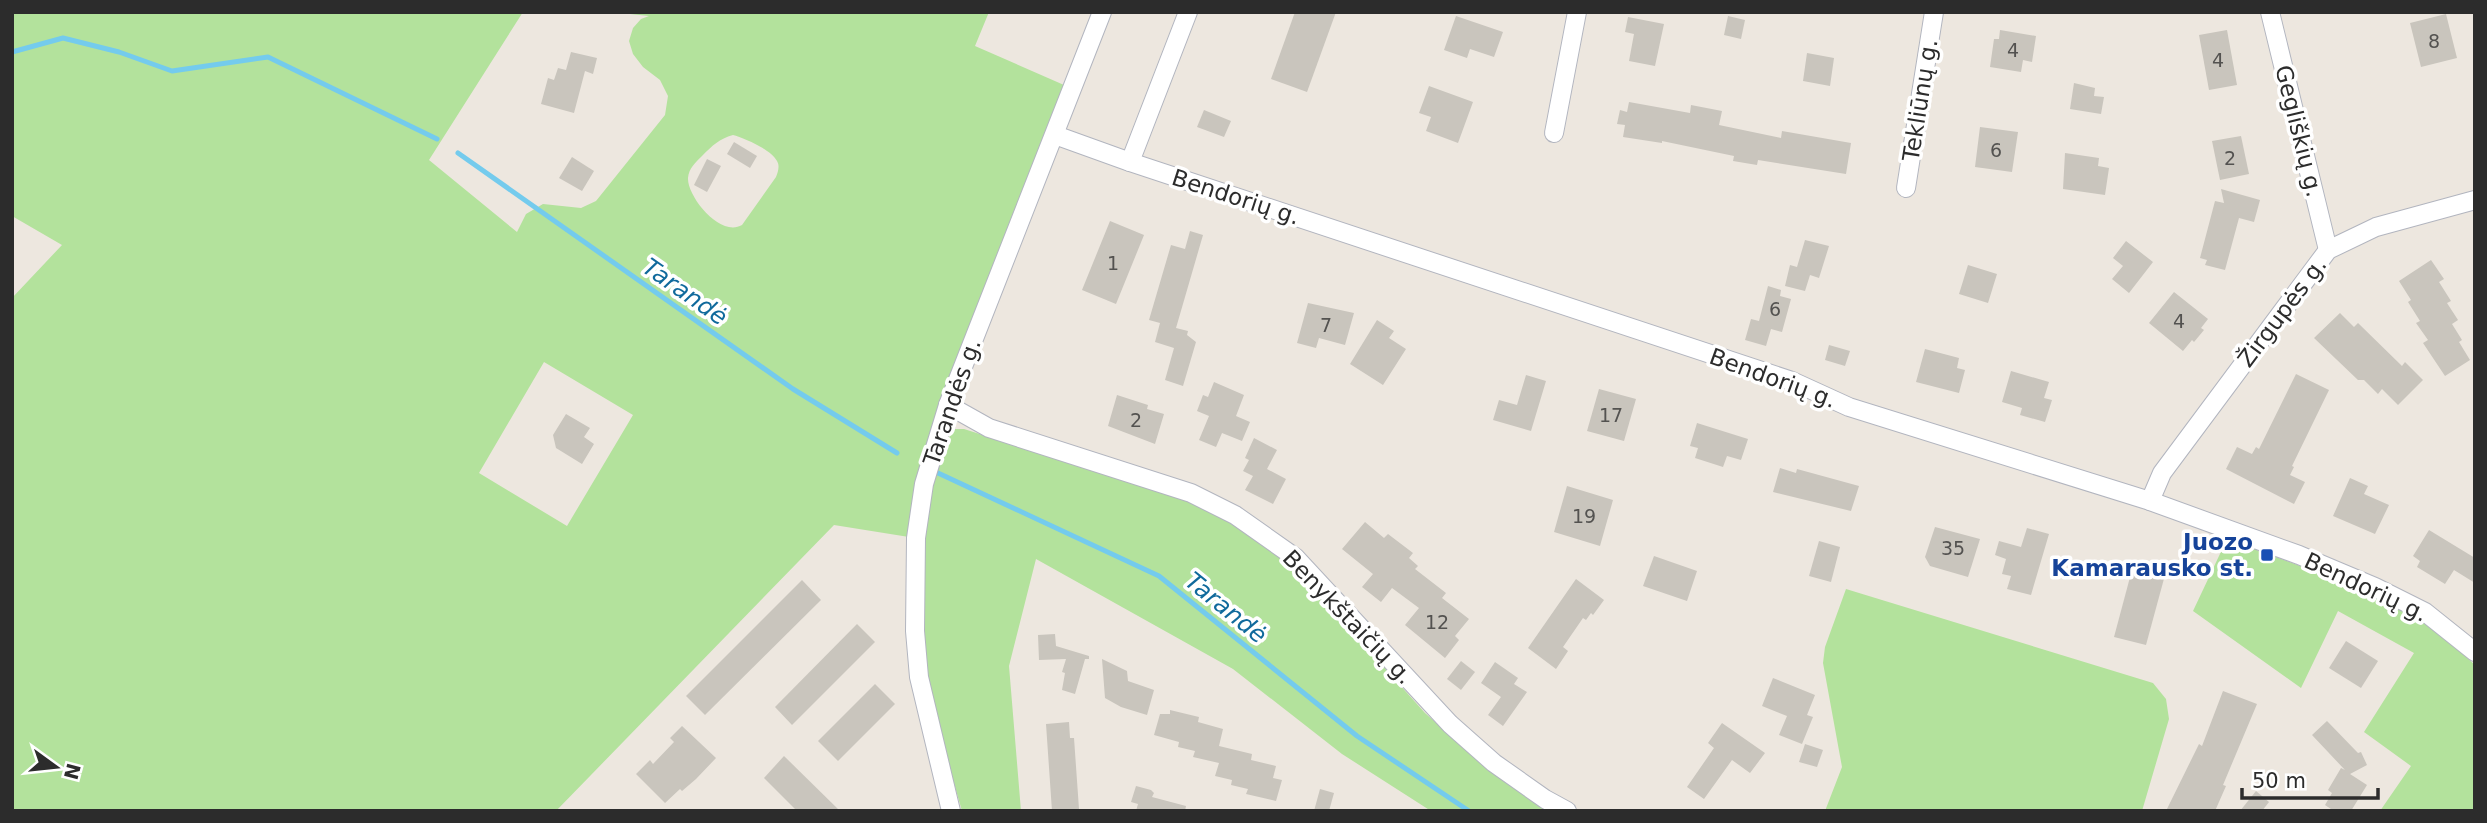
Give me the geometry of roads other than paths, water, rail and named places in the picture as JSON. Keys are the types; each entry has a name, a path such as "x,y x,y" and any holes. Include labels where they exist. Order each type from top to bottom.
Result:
{"street":[{"name":"Tarandės g.","path":"951,811 919,677 914,586 916,538 924,484 948,405 1102,12"},
{"path":"1130,162 1188,12"},
{"path":"1555,133 1577,12"},
{"name":"Tekliūnų g.","path":"1906,188 1934,12"},
{"name":"Gegliškių g.","path":"2270,12 2328,250"},
{"name":"Bendorių g.","path":"1055,135 1791,381 1849,407 2150,501 2299,555 2426,612 2475,652"},
{"name":"Žirgupės g.","path":"2150,501 2162,473 2328,250 2376,227 2475,200"},
{"name":"Benykštaičių g.","path":"948,405 989,428 1191,493 1236,515 1296,558 1450,724 1494,763 1567,811"}],"waterway":[{"name":"Tarandė","path":"12,52 63,38 119,52 172,71 268,57 437,139"},
{"name":"Tarandė","path":"458,153 793,389 897,453"},
{"name":"Tarandė","path":"938,473 1159,576 1357,736 1469,811"}],"place":[{"name":"Juozo Kamarausko st.","path":"2267,555"}]}
